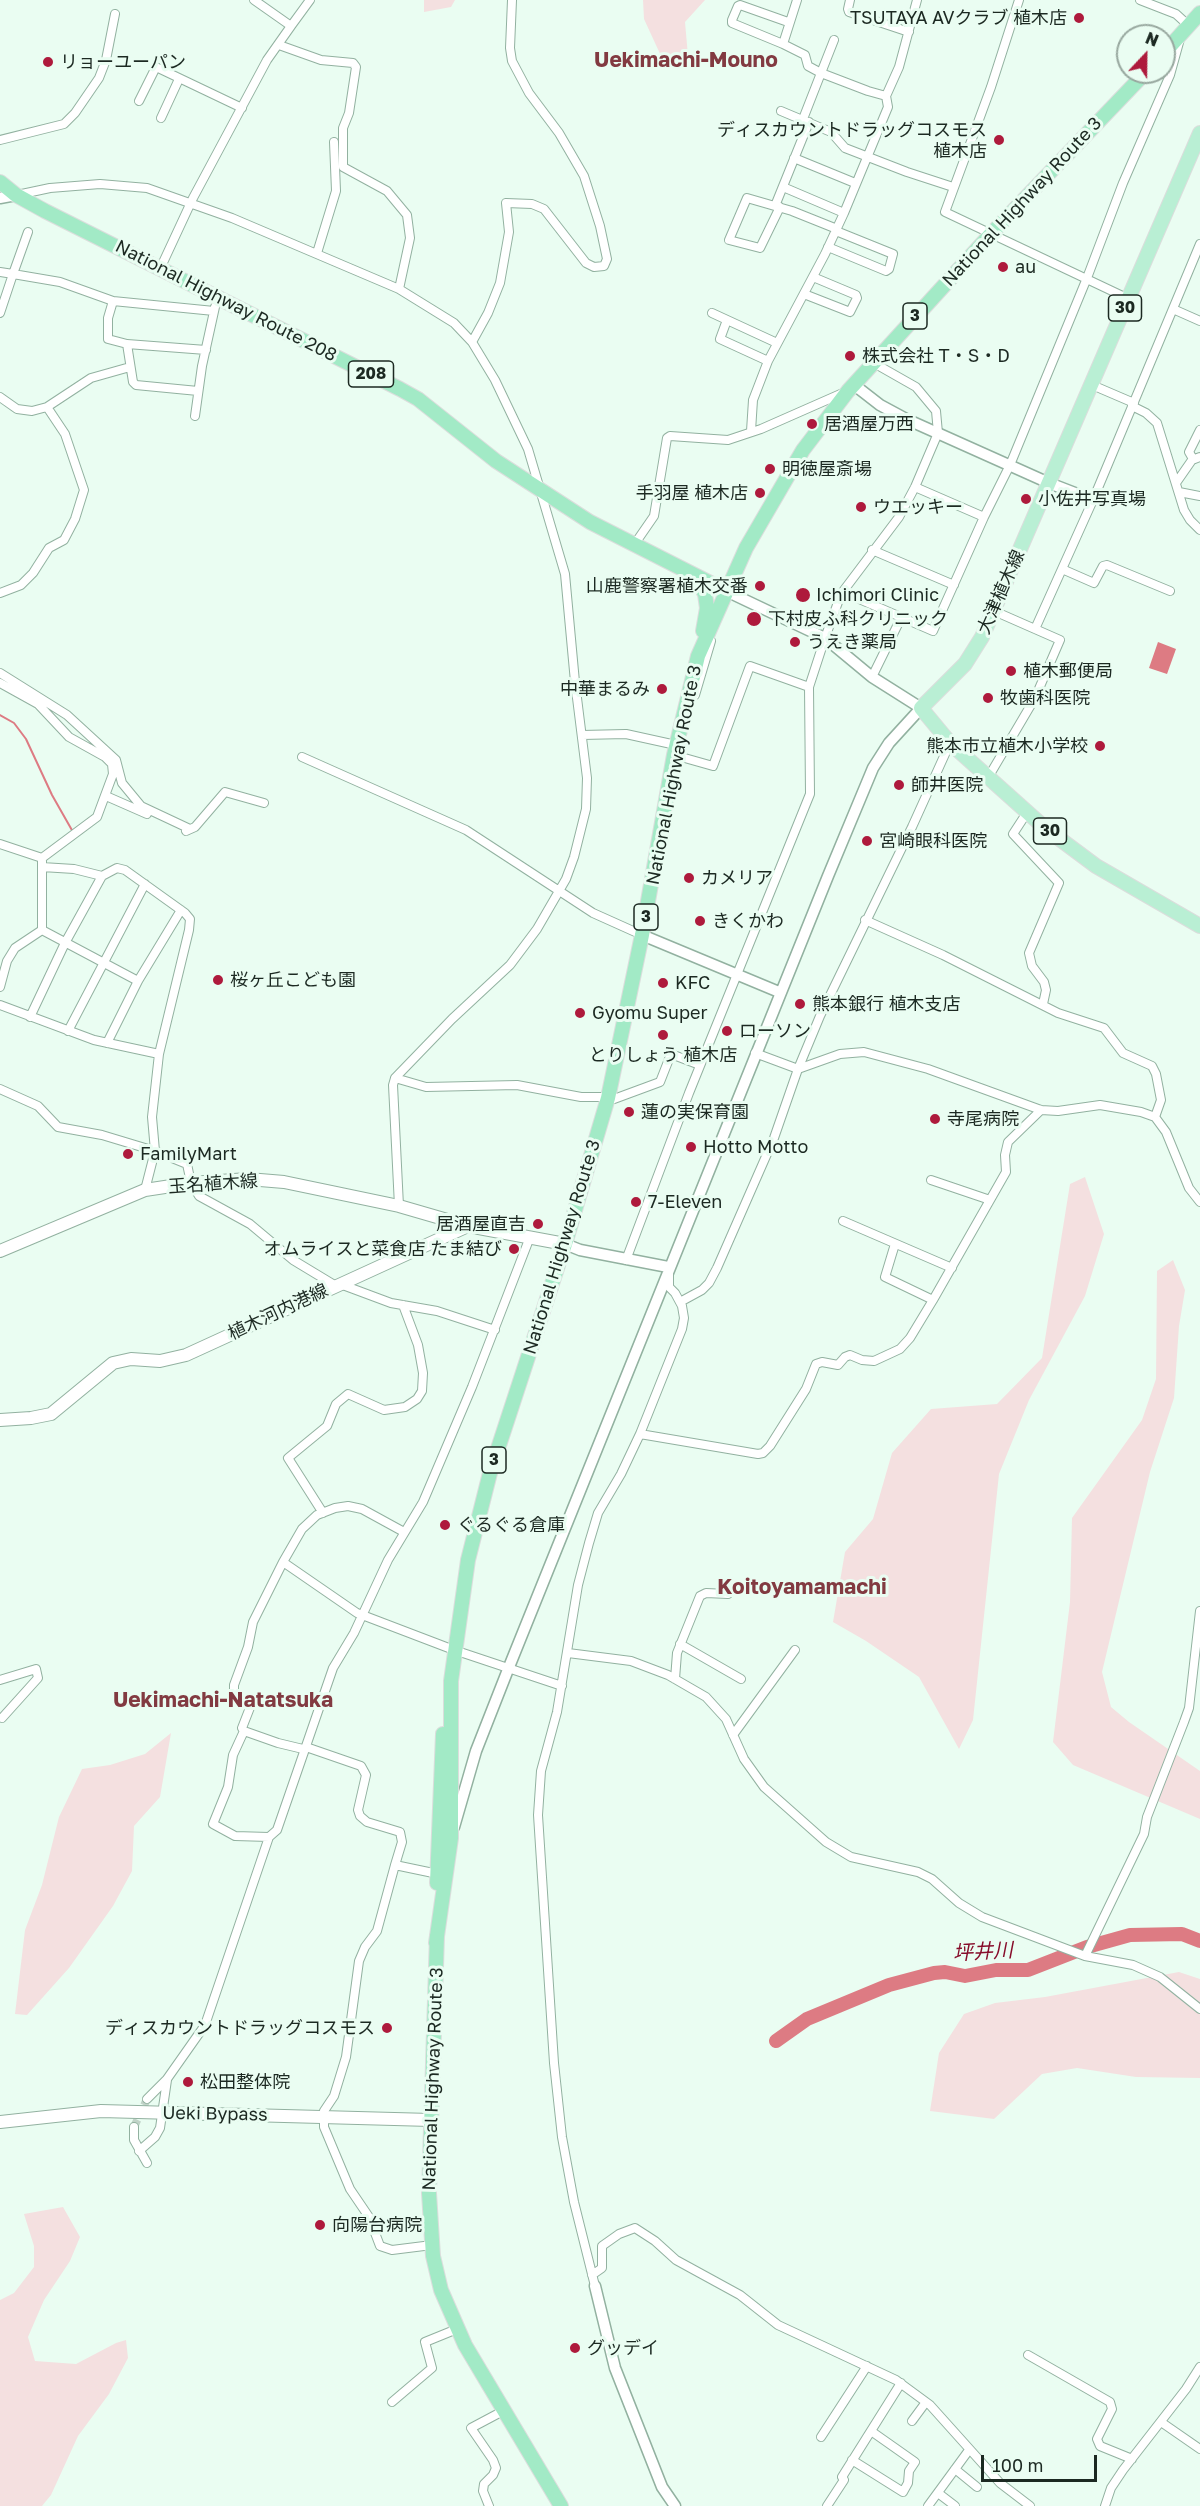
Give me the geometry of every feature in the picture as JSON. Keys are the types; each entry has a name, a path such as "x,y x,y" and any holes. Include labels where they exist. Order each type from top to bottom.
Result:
{"highway":[{"path":"1176,40 1193,22"},
{"name":"National Highway Route 3","path":"436,1943 451,1838 451,1681 468,1560 490,1473 565,1244 608,1098 698,656 746,548 803,450 850,387 991,234 1135,84"},
{"name":"National Highway Route 208","path":"0,182 16,195 160,270 216,304 409,394 496,461 590,522 726,591"},
{"path":"695,576 705,594 707,608 698,656"},
{"name":"National Highway Route 3","path":"451,1681 446,1700 441,1760 429,2193 432,2245 441,2290 457,2329 503,2411 561,2506"}],"main road":[{"name":"大津植木線","path":"921,708 965,664 994,611 1129,299 1195,160 1200,133"},
{"name":"30","path":"921,708 950,743 1096,866 1200,926"},
{"name":"玉名植木線","path":"0,1251 145,1190 191,1183 248,1179 284,1182 399,1206 468,1226"},
{"path":"468,1226 565,1244"},
{"name":"植木河内港線","path":"0,1420 51,1414 113,1363 131,1359 160,1361 186,1354 468,1226"},
{"name":"Ueki Bypass","path":"0,2122 101,2111 431,2120"}],"street":[{"path":"254,0 291,26"},
{"path":"160,270 190,204 267,60 310,0"},
{"path":"472,342 489,313 500,283 509,232 506,203 532,204 544,208 586,264 594,267 604,266 606,259 600,226 584,176 559,133 529,93 512,62 510,48 512,0"},
{"path":"783,44 790,26 788,22 797,0"},
{"path":"850,0 849,12 909,32"},
{"path":"751,431 753,400 768,361 828,247 888,107 886,96 899,67 917,0"},
{"path":"1019,0 991,87 945,213 1129,299"},
{"path":"843,592 932,631 1010,465 1087,278 1123,183 1193,22 1140,0"},
{"path":"788,22 740,6 732,20 732,23 805,55 808,66 861,89 886,96"},
{"path":"0,140 64,124 75,113 99,78 106,60 115,14"},
{"path":"828,247 886,271 889,269 893,254 777,207 747,198 744,199 729,240 760,248 777,207 795,158 821,72 834,40"},
{"path":"279,45 321,60 353,63 356,67 350,113 343,128 343,167 339,190 336,191"},
{"path":"139,100 156,67 242,108"},
{"path":"161,118 179,79"},
{"path":"781,111 831,132 845,148 953,187"},
{"path":"317,253 336,191 334,142"},
{"path":"795,158 855,183"},
{"path":"343,167 387,191 406,215 410,238 399,289"},
{"path":"0,200 50,188 100,183 147,188 317,253 399,289 454,323 472,342 495,380 528,448 543,492 549,525 562,557 565,573 587,778 586,809 574,857 552,906 510,965 452,1018 395,1078 393,1085 399,1206"},
{"path":"783,187 844,213"},
{"path":"0,313 28,232"},
{"path":"1035,628 1093,500 1200,244"},
{"path":"0,272 60,282 112,301 216,304 195,416"},
{"path":"804,294 850,312 857,298 856,295 813,277"},
{"path":"112,301 108,318 108,339 127,344 206,350"},
{"path":"1173,309 1200,321"},
{"path":"712,313 777,343"},
{"path":"728,320 720,339 768,361"},
{"path":"127,344 133,382 136,386 198,391"},
{"path":"626,1260 700,1065 810,794 809,687 825,638 843,592 872,550 899,517 915,488 938,434 936,411 916,387 872,362"},
{"path":"0,397 17,409 32,411 48,406 91,378 130,367"},
{"path":"1092,385 1133,404 1157,423 1186,515 1200,530"},
{"path":"634,545 654,516 667,438 670,436 728,440 850,387 889,410 938,434 1093,500"},
{"path":"0,593 21,585 33,573 49,548 64,540 75,519 84,490 65,434 48,406"},
{"path":"1176,483 1197,458 1189,452 1200,430"},
{"path":"915,488 984,517"},
{"path":"1179,492 1200,496"},
{"path":"872,550 954,585"},
{"path":"1062,569 1094,583 1103,566 1107,565 1170,591"},
{"path":"451,1838 476,1751 779,992 873,768 889,743 921,708 872,677 825,638 726,591 685,726 681,752 678,753"},
{"path":"989,776 1035,698 1060,640 994,611"},
{"path":"872,677 901,618"},
{"path":"582,735 626,734 713,766 750,666 809,687"},
{"path":"0,673 67,715 116,760 122,783 141,806 190,829"},
{"path":"0,683 38,704 69,736 105,757 112,764 113,774 97,817 42,863"},
{"path":"680,1302 702,1290 709,1283 717,1268 774,1138 798,1069 865,920 912,827 950,743"},
{"path":"302,757 466,830 593,913 779,992"},
{"path":"106,796 185,832 195,827 225,792 264,803"},
{"path":"1028,811 1013,834 1059,883 1029,952 1032,966 1044,982 1046,990 1043,1004"},
{"path":"0,844 42,863 102,876"},
{"path":"42,863 42,930"},
{"path":"30,1017 65,944 102,876 117,868 126,870 190,919 159,1054 152,1117 155,1151 145,1190"},
{"path":"68,1031 145,884"},
{"path":"107,1042 138,981 181,910"},
{"path":"865,920 943,955 1058,1013 1104,1028 1123,1053 1152,1066 1156,1074 1161,1100 1155,1118"},
{"path":"42,930 138,981"},
{"path":"0,987 7,961 15,948 42,930"},
{"path":"0,1005 68,1031 159,1054"},
{"path":"755,1053 798,1069 840,1054 864,1052 928,1069 1041,1110 1058,1111 1107,1105 1141,1112 1155,1118 1166,1132 1189,1188 1200,1202"},
{"path":"395,1078 426,1087 517,1085 581,1097 614,1099 660,1083 671,1054 700,1065"},
{"path":"0,1089 38,1106 58,1127 102,1135 155,1151 187,1164 191,1183 199,1196 250,1224 293,1260 338,1285 372,1297 437,1311 495,1330"},
{"path":"640,1434 763,1453 770,1446 806,1389 816,1364 822,1362 838,1365 847,1355 870,1361 890,1355 910,1338 1006,1172 1005,1155 1008,1142 1041,1110"},
{"path":"931,1179 990,1200"},
{"path":"843,1221 952,1268"},
{"path":"147,2099 167,2079 205,2025 269,1837 277,1830 333,1668 388,1560 423,1502 447,1450 530,1237"},
{"path":"565,1244 626,1260 668,1267"},
{"path":"895,1244 885,1276 933,1300"},
{"path":"668,1267 669,1287 680,1302 684,1318 682,1329 640,1434 621,1474 598,1513 578,1585 562,1686 541,1771 537,1815 554,2063 562,2137 574,2202 615,2368 662,2487 675,2506"},
{"path":"323,1512 288,1458 327,1426 336,1404 348,1394 384,1410 405,1407 417,1399 422,1390 423,1373 418,1345 403,1305"},
{"path":"269,1837 235,1836 213,1824 228,1787 233,1755 244,1731 242,1728 251,1706 234,1693 234,1685 248,1647 253,1622 302,1529 317,1515 348,1506 362,1509 404,1532"},
{"path":"283,1562 357,1613 454,1650 562,1686"},
{"path":"675,1679 676,1653 700,1596 706,1593 728,1594"},
{"path":"1085,1956 1144,1834 1147,1817 1189,1708 1200,1611"},
{"path":"680,1644 741,1679"},
{"path":"733,1735 795,1650"},
{"path":"568,1653 631,1661 675,1679 706,1697 726,1719 744,1759 764,1787 826,1842 851,1857 925,1875 982,1917 1085,1956 1133,1965 1160,1977 1200,2009"},
{"path":"0,1680 36,1669 38,1678 2,1718"},
{"path":"244,1731 278,1743 303,1749 306,1747 361,1766 364,1770 365,1781 358,1810 360,1816 367,1822 400,1832 402,1842 377,1931 359,1961 345,2057 334,2096 324,2111 324,2117 326,2136 350,2189 371,2222 376,2242 385,2250 432,2245"},
{"path":"440,1822 476,1751"},
{"path":"395,1865 438,1874"},
{"path":"139,2151 155,2137 160,2128 167,2079"},
{"path":"134,2127 134,2140 147,2163"},
{"path":"594,2280 602,2268 602,2246 619,2234 635,2228 655,2241 676,2260 740,2295 778,2325 901,2383 926,2402 1000,2483 1030,2506"},
{"path":"392,2402 432,2368 424,2342 457,2329"},
{"path":"1028,2355 1110,2402 1112,2409 1097,2439 1100,2446 1132,2459"},
{"path":"821,2437 867,2366"},
{"path":"1105,2506 1111,2488 1200,2367"},
{"path":"827,2506 844,2480 842,2477 852,2460 901,2383"},
{"path":"912,2421 926,2402"},
{"path":"489,2506 483,2491 484,2484 496,2468 494,2460 471,2428 503,2411"},
{"path":"1161,2422 1200,2449"},
{"path":"852,2460 903,2492 908,2483 909,2471 915,2462 871,2431"},
{"path":"928,2506 969,2450"},
{"path":"955,2469 977,2487"},
{"path":"938,2493 955,2506"}],"shaded area":[{"path":"424,0 455,0 451,7 424,12"},
{"path":"643,0 705,0 685,22 688,56 667,69 644,19"},
{"path":"1158,642 1176,649 1167,674 1149,668"},
{"path":"1085,1177 1104,1234 1085,1296 1029,1400 999,1474 973,1720 959,1749 919,1677 833,1622 845,1552 873,1519 892,1453 931,1409 997,1404 1042,1358 1070,1184"},
{"path":"1173,1260 1185,1290 1179,1326 1174,1398 1150,1472 1102,1672 1111,1707 1200,1771 1200,1819 1073,1765 1053,1742 1070,1602 1072,1518 1142,1420 1156,1379 1157,1271"},
{"path":"171,1733 160,1797 134,1826 132,1871 113,1906 69,1968 27,2015 15,2014 25,1930 42,1885 59,1817 82,1769 110,1765 145,1754"},
{"path":"1179,1972 1200,1979 1200,2078 1136,2077 1077,2068 1042,2074 994,2119 930,2111 939,2053 964,2014 995,2003 1045,1997"},
{"path":"63,2207 80,2237 70,2261 44,2300 28,2337 35,2361 76,2364 126,2340 128,2358 109,2394 78,2436 51,2495 42,2506 0,2506 0,2300 14,2293 34,2267 34,2246 24,2214"}],"waterway":[{"path":"0,715 14,723 26,739 52,795 73,832"},
{"name":"坪井川","path":"776,2041 807,2019 889,1985 934,1973 945,1972 965,1976 996,1970 1028,1970 1087,1947 1130,1935 1182,1934 1200,1941"}],"tunnel":[{"path":"134,2127 147,2099"}],"place":[{"name":"TSUTAYA AVクラブ 植木店","path":"1079,18"},
{"name":"リョーユーパン","path":"48,62"},
{"name":"ディスカウントドラッグコスモス 植木店","path":"999,140"},
{"name":"au","path":"1003,267"},
{"name":"株式会社 T・S・D","path":"850,356"},
{"name":"居酒屋万西","path":"812,424"},
{"name":"明徳屋斎場","path":"770,469"},
{"name":"手羽屋 植木店","path":"760,493"},
{"name":"小佐井写真場","path":"1026,499"},
{"name":"ウエッキー","path":"861,507"},
{"name":"山鹿警察署植木交番","path":"760,586"},
{"name":"Ichimori Clinic","path":"803,595"},
{"name":"下村皮ふ科クリニック","path":"754,619"},
{"name":"うえき薬局","path":"795,642"},
{"name":"植木郵便局","path":"1011,671"},
{"name":"中華まるみ","path":"662,689"},
{"name":"牧歯科医院","path":"988,698"},
{"name":"熊本市立植木小学校","path":"1100,746"},
{"name":"師井医院","path":"899,785"},
{"name":"宮崎眼科医院","path":"867,841"},
{"name":"カメリア","path":"689,878"},
{"name":"きくかわ","path":"700,921"},
{"name":"桜ヶ丘こども園","path":"218,980"},
{"name":"KFC","path":"663,983"},
{"name":"熊本銀行 植木支店","path":"800,1004"},
{"name":"Gyomu Super","path":"580,1013"},
{"name":"ローソン","path":"727,1031"},
{"name":"とりしょう 植木店","path":"663,1035"},
{"name":"蓮の実保育園","path":"629,1112"},
{"name":"寺尾病院","path":"935,1119"},
{"name":"Hotto Motto","path":"691,1147"},
{"name":"FamilyMart","path":"128,1154"},
{"name":"7-Eleven","path":"636,1202"},
{"name":"居酒屋直吉","path":"538,1224"},
{"name":"オムライスと菜食店 たま結び","path":"514,1249"},
{"name":"ぐるぐる倉庫","path":"445,1525"},
{"name":"ディスカウントドラッグコスモス","path":"387,2028"},
{"name":"松田整体院","path":"188,2082"},
{"name":"向陽台病院","path":"320,2225"},
{"name":"グッデイ","path":"575,2348"}],"district":[{"name":"Uekimachi-Mouno","path":"686,60"},
{"name":"Koitoyamamachi","path":"802,1587"},
{"name":"Uekimachi-Natatsuka","path":"223,1700"}]}
